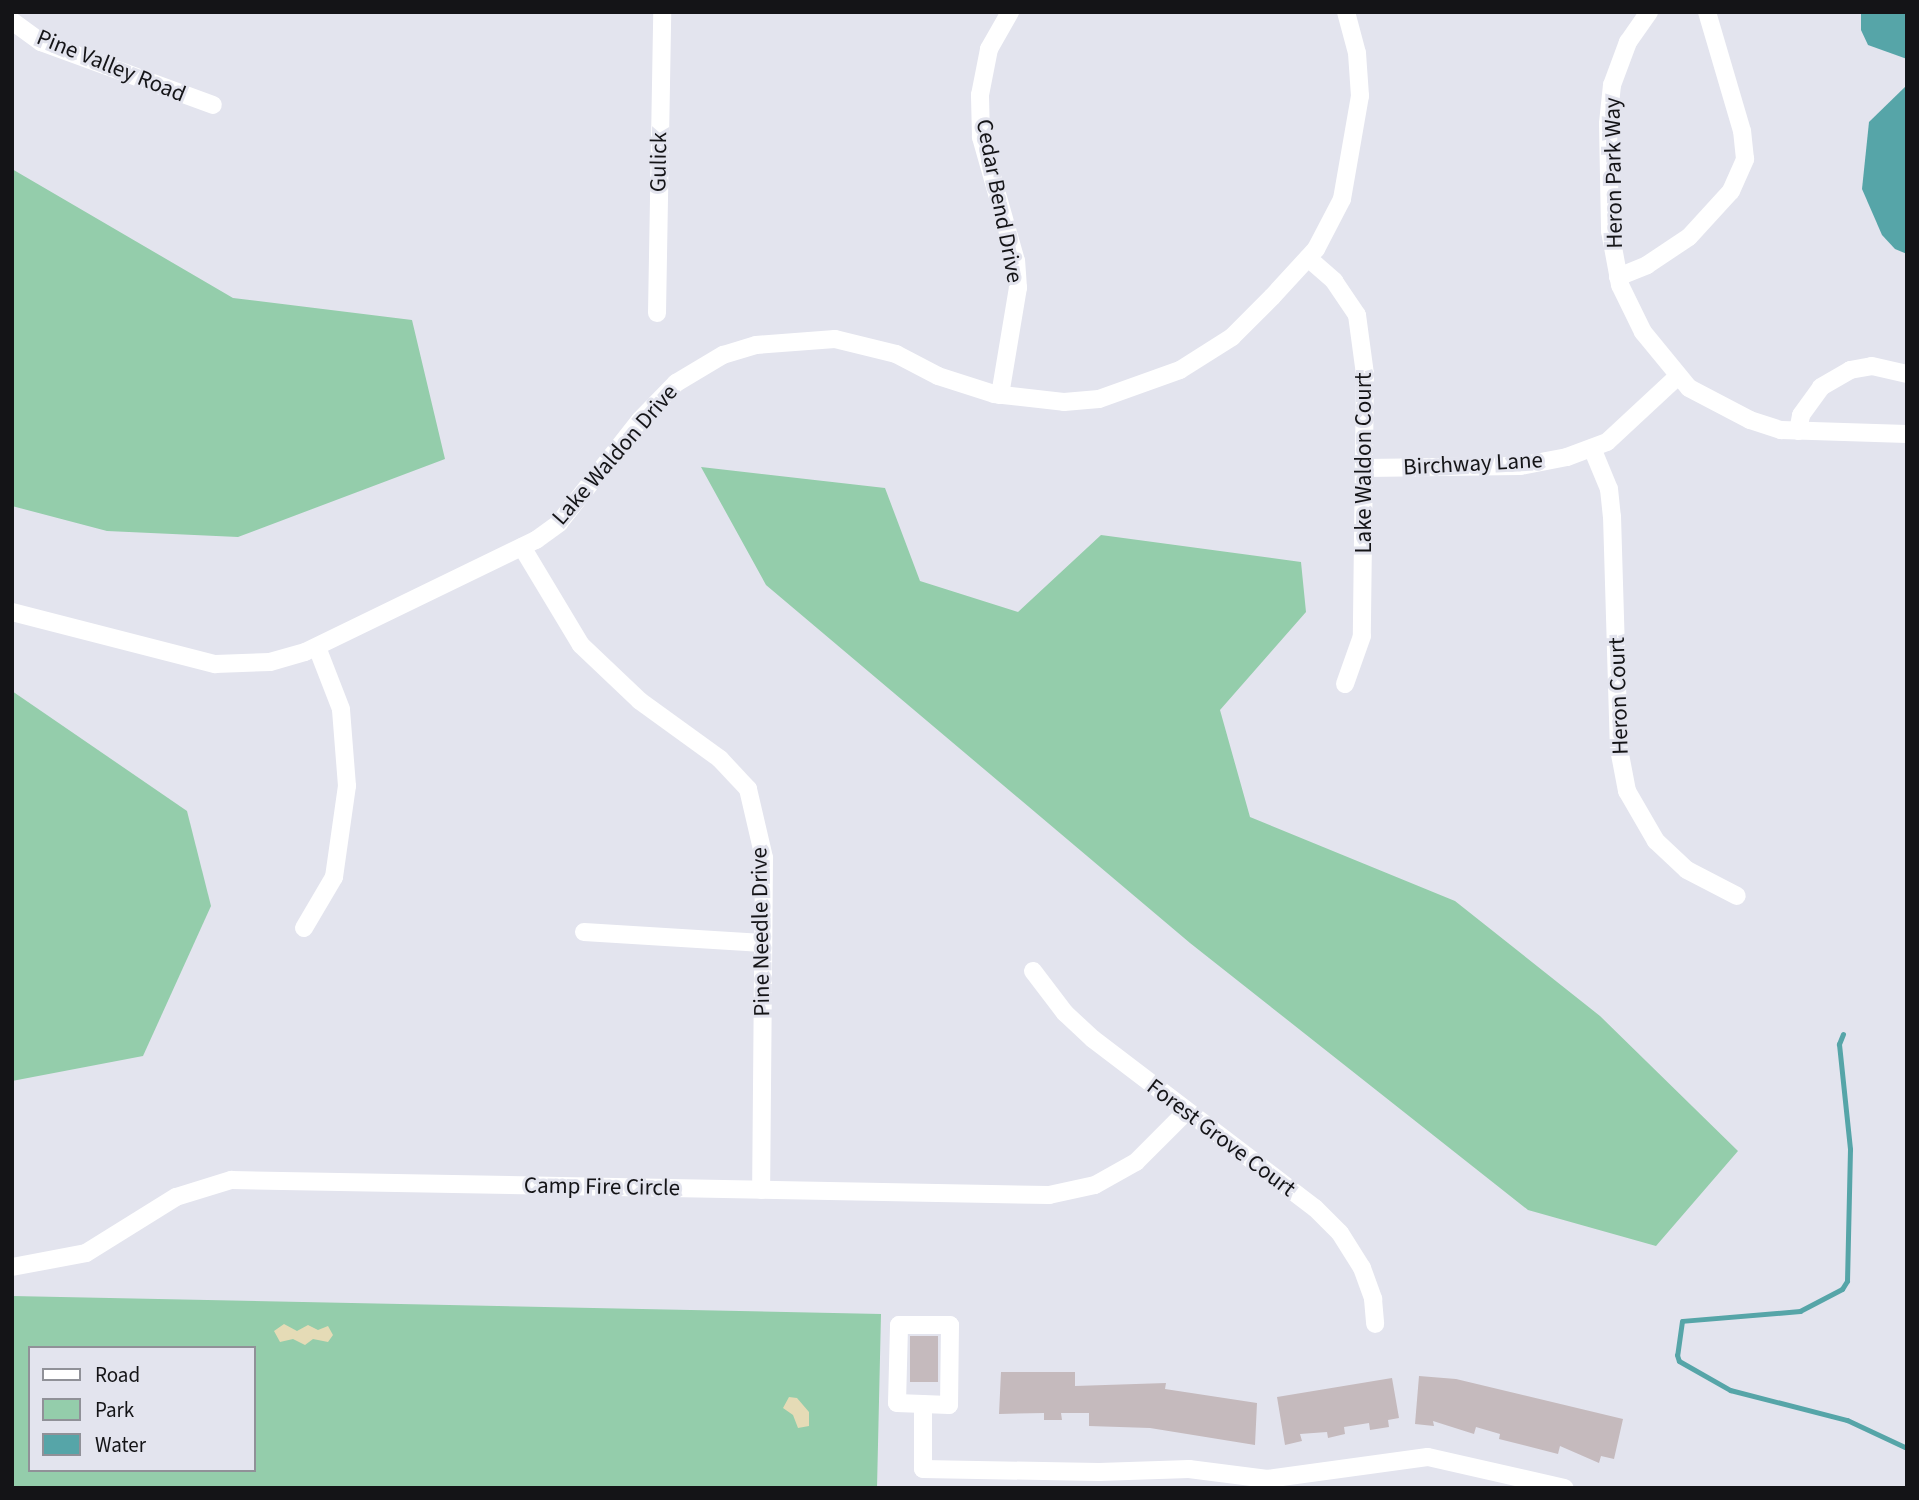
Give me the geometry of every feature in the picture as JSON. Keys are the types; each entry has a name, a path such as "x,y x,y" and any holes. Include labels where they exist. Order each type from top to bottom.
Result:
{"street":[{"name":"Gulick","path":"657,313 662,12"},
{"name":"Cedar Bend Drive","path":"1000,395 1018,288 1016,261 981,137 980,95 989,49 1010,12"},
{"name":"Lake Waldon Drive","path":"12,612 215,664 270,662 317,648 522,547 559,523 640,420 676,383 723,355 794,339 835,339 895,354 938,376 1000,395 1065,402 1099,399 1160,379 1232,337 1308,258 1342,199 1355,140 1357,52 1346,12"},
{"name":"Heron Park Way","path":"1648,12 1628,42 1612,85 1611,231 1618,278 1643,332 1678,376 1721,408 1781,430 1907,434"},
{"path":"1618,278 1689,237 1731,191 1745,159 1739,120 1707,12"},
{"name":"Pine Valley Road","path":"12,21 41,42 213,105"},
{"name":"Lake Waldon Court","path":"1308,258 1334,281 1357,316 1365,374 1362,636 1345,684"},
{"path":"1798,431 1801,415 1821,387 1850,370 1872,366 1907,374"},
{"name":"Birchway Lane","path":"1365,468 1520,466 1567,457 1606,442 1678,376"},
{"name":"Heron Court","path":"1592,447 1609,489 1612,516 1619,750 1627,791 1656,841 1687,870 1737,896"},
{"name":"Pine Needle Drive","path":"522,547 581,645 640,701 720,759 748,789 764,858 761,1190"},
{"path":"304,928 334,877 347,786 341,709 317,648"},
{"path":"584,932 763,943"},
{"name":"Forest Grove Court","path":"1033,971 1065,1013 1185,1113 1315,1209 1340,1233 1362,1268 1373,1299 1375,1324"},
{"name":"Camp Fire Circle","path":"12,1267 86,1253 176,1197 231,1181 1049,1195 1095,1185 1136,1162 1185,1113"},
{"path":"899,1325 950,1325 949,1405 923,1404 897,1403 899,1325"},
{"path":"923,1404 923,1469 1014,1472 1164,1470 1267,1479 1428,1457 1565,1488"},
{"path":"1154,1488 1164,1470"},
{"path":"1099,1472 1112,1488"}],"green space":[{"path":"12,169 233,298 412,320 445,459 238,537 107,531 12,506"},
{"path":"701,467 885,488 920,581 1018,612 1101,535 1301,562 1306,612 1220,710 1250,817 1455,901 1600,1016 1738,1151 1656,1246 1528,1210 1190,943 766,585"},
{"path":"12,691 187,811 211,906 143,1056 12,1081"},
{"path":"12,1296 881,1314 877,1488 12,1488"}],"sand":[{"path":"284,1324 297,1331 308,1325 318,1330 328,1326 333,1335 328,1342 313,1339 305,1345 293,1339 280,1342 274,1331"},
{"path":"789,1397 797,1398 809,1412 809,1426 798,1428 793,1415 783,1408"}],"water":[{"path":"1861,12 1907,12 1907,59 1868,45 1861,30"},
{"path":"1907,85 1907,254 1895,249 1882,235 1862,189 1869,122"}],"building":[{"path":"910,1336 938,1336 938,1382 910,1382"},
{"path":"1001,1372 1075,1372 1075,1386 1166,1383 1165,1389 1257,1403 1255,1445 1150,1428 1089,1426 1089,1413 1061,1413 1062,1420 1044,1420 1044,1413 999,1414"},
{"path":"1419,1376 1456,1379 1623,1419 1614,1459 1601,1456 1599,1463 1560,1446 1558,1454 1499,1439 1500,1434 1476,1427 1474,1434 1433,1421 1434,1426 1415,1424"},
{"path":"1392,1378 1399,1418 1388,1420 1389,1427 1370,1430 1369,1423 1344,1427 1345,1434 1328,1438 1327,1432 1300,1434 1302,1441 1285,1445 1277,1397"}],"waterway":[{"path":"1843,1034 1839,1044 1850,1149 1847,1281 1842,1289 1800,1311 1682,1321 1677,1355 1679,1361 1730,1390 1847,1420 1907,1448"}]}
